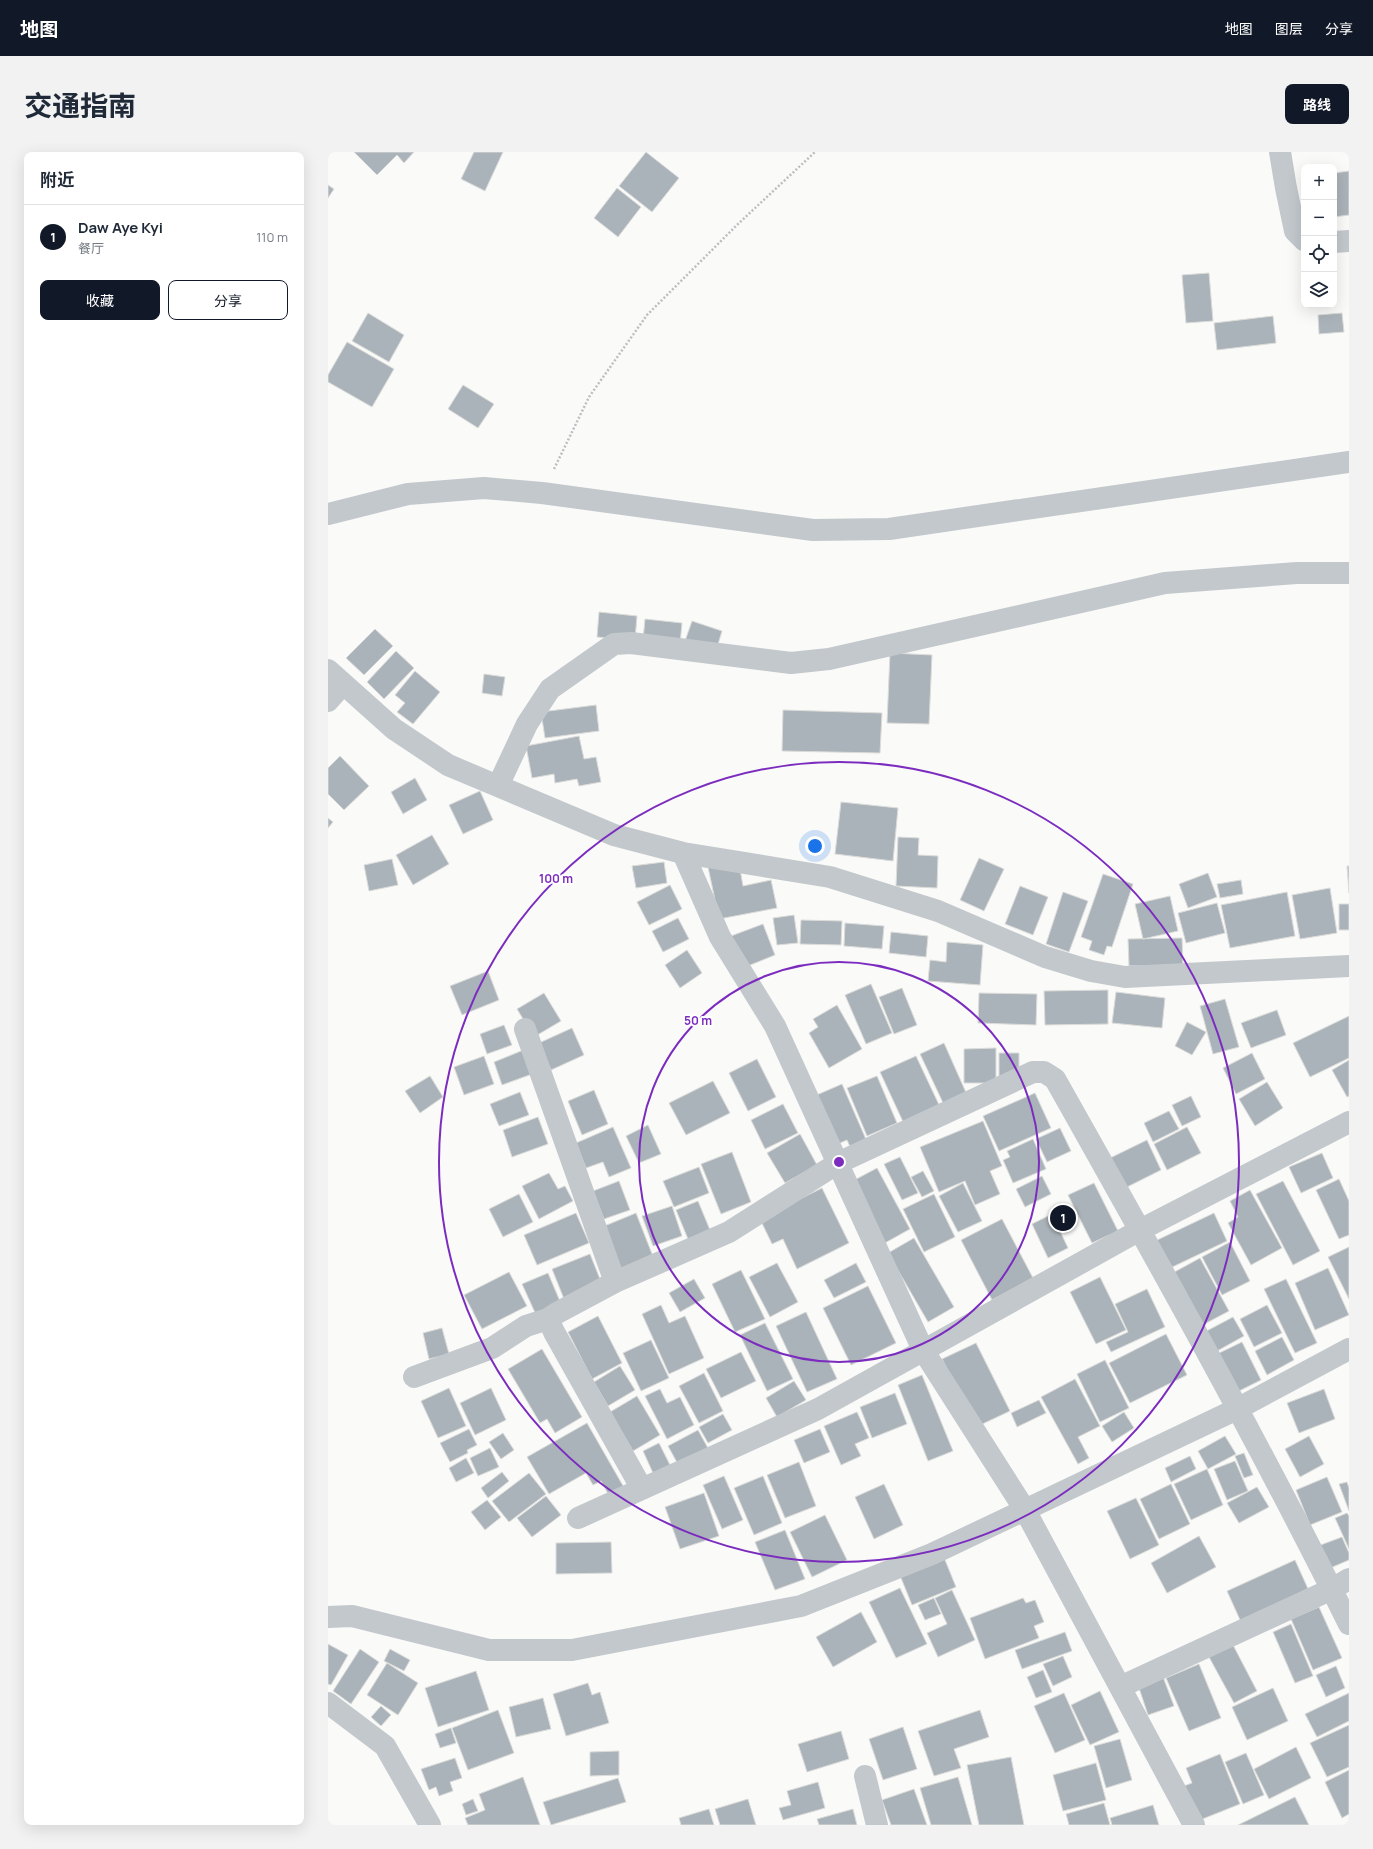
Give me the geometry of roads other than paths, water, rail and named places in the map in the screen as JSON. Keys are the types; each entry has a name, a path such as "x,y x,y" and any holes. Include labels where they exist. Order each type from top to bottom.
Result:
{"street":[{"path":"1280,152 1286,188 1296,231 1301,237"},
{"path":"1337,242 1349,241"},
{"path":"328,514 408,494 484,488 542,493 813,530 889,528 1349,462"},
{"path":"498,786 527,724 550,689 614,644 631,642 791,663 829,659 1165,583 1297,573 1349,573"},
{"path":"328,701 335,677 394,729 448,765 614,835 683,853 830,877 938,910 1045,957 1091,971 1125,977 1349,966"},
{"path":"683,853 720,937 775,1026 923,1350 1025,1510 1194,1825"},
{"path":"525,1029 615,1282"},
{"path":"414,1377 492,1348 526,1326 548,1319 615,1282 729,1232 838,1163 1033,1072 1044,1072 1055,1079 1140,1230 1237,1409 1340,1584 1349,1624"},
{"path":"578,1518 818,1409 1140,1230 1349,1122"},
{"path":"548,1319 642,1489"},
{"path":"328,1617 352,1616 489,1650 572,1650 802,1606 932,1554 1237,1409 1349,1349"},
{"path":"1120,1687 1340,1584"},
{"path":"328,1704 385,1746 430,1825"},
{"path":"865,1776 877,1825"}],"place":[{"name":"Daw Aye Kyi","path":"1063,1218"}]}
